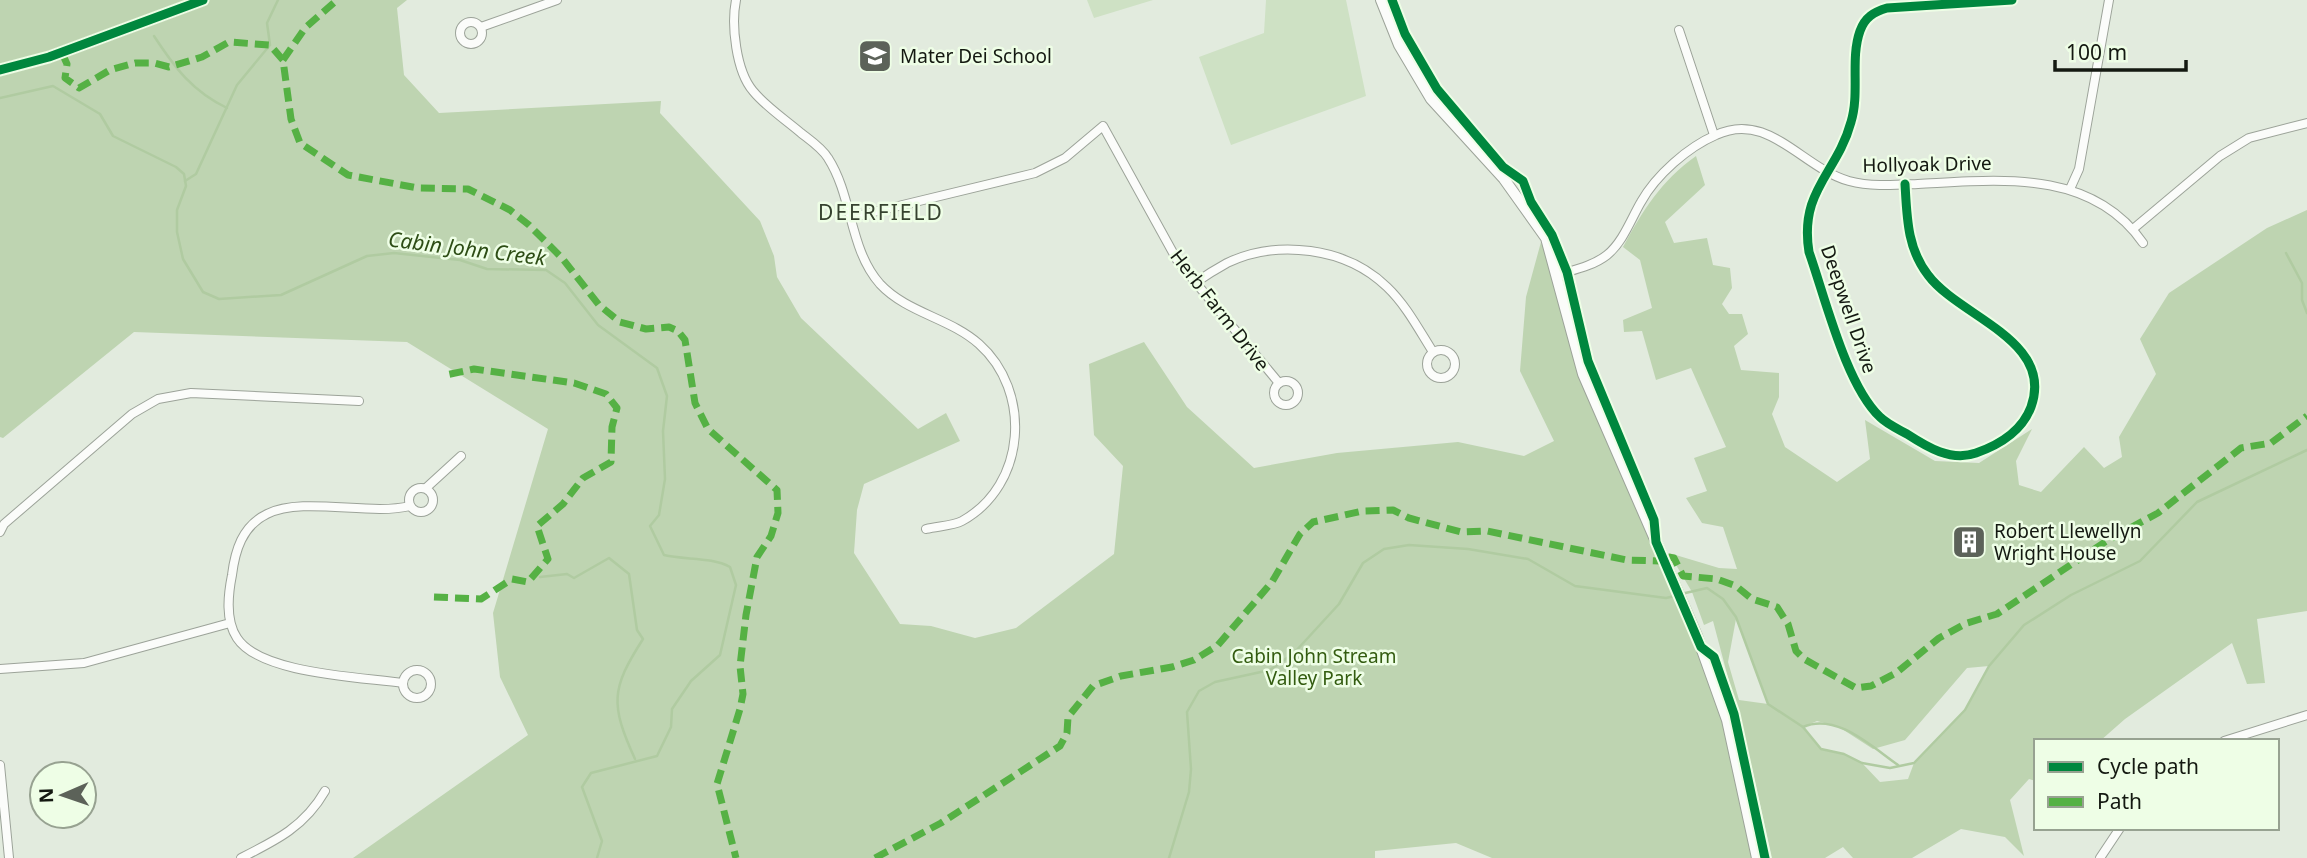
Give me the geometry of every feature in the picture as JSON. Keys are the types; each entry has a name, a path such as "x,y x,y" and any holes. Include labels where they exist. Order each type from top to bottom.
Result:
{"main road":[{"path":"0,70 49,57 203,0"},
{"path":"1381,0 1415,75 1431,99 1504,179 1546,239 1583,374 1698,636 1738,761 1757,858"}],"street":[{"path":"481,27 557,0"},
{"path":"736,0 734,30 737,54 751,90 827,155 853,217 860,253 882,286 903,302 970,336 997,363 1013,398 1016,436 1009,466 991,495 964,520 926,529"},
{"name":"Deepwell Drive","path":"1905,184 1909,235 1917,259 1930,278 2015,344 2031,366 2035,396 2027,417 2019,428 1991,447 1972,455 1954,456 1927,447 1880,418 1861,394 1809,252 1807,213 1852,122 1859,33 1873,12 1887,8 2011,0"},
{"path":"2070,189 2078,169 2109,0"},
{"path":"1679,30 1714,135"},
{"path":"2133,229 2231,149 2249,138 2307,123"},
{"name":"Herb Farm Drive","path":"853,217 1035,173 1065,158 1103,126 1177,260 1279,383"},
{"name":"Hollyoak Drive","path":"1558,275 1608,254 1655,182 1683,157 1714,135 1743,127 1764,131 1826,172 1870,186 2018,180 2070,189 2105,207 2133,229 2143,243"},
{"path":"1195,283 1228,263 1262,252 1293,249 1323,253 1362,268 1386,286 1407,310 1433,352"},
{"path":"0,532 4,524 132,414 158,399 191,393 359,401"},
{"path":"410,506 412,492 426,488 461,456"},
{"path":"403,683 265,660 245,648 230,622 229,595 235,554 241,539 268,513 293,508 394,510 410,506 420,512 430,508 433,497 426,488"},
{"path":"0,669 84,663 230,622"},
{"path":"2230,739 2307,715"},
{"path":"0,765 9,858"},
{"path":"241,858 311,815 325,791"},
{"path":"2100,858 2119,830"}],"green space":[{"name":"Cabin John Stream Valley Park","path":"0,0 407,0 397,8 404,75 439,113 661,101 660,113 760,221 774,256 777,277 801,318 918,429 946,413 960,441 864,484 857,510 854,553 900,624 931,626 975,638 1016,628 1114,554 1123,466 1094,435 1089,364 1144,342 1187,407 1254,468 1337,453 1458,442 1524,456 1554,441 1520,371 1526,297 1541,242 1554,276 1570,342 1727,720 1752,858 1492,858 1456,843 1375,851 1375,858 353,858 528,735 500,677 493,613 548,429 407,342 134,332 3,438 0,437"},
{"path":"1087,0 1153,0 1094,18"},
{"path":"1266,0 1346,0 1366,96 1231,145 1199,57 1264,33"},
{"path":"1696,156 1705,185 1665,222 1674,243 1707,238 1713,265 1730,268 1732,288 1722,304 1729,314 1742,314 1748,334 1734,346 1741,370 1779,373 1779,397 1772,414 1785,447 1837,482 1870,459 1865,420 1935,461 1979,463 2032,429 2016,461 2019,485 2041,492 2084,447 2104,468 2122,457 2119,437 2156,374 2140,339 2169,293 2267,228 2307,210 2307,611 2257,619 2265,683 2247,684 2232,643 2125,719 2102,739 2034,739 2034,780 2029,779 2010,800 2024,856 2005,837 1961,829 1912,858 1853,858 1843,847 1825,858 1772,858 1752,768 1713,621 1704,625 1692,592 1669,553 1719,568 1737,569 1723,527 1702,523 1686,498 1707,491 1694,458 1726,447 1691,368 1656,380 1642,331 1624,332 1623,320 1652,308 1640,260 1623,247 1654,197","holes":["1736,619 1768,703 1739,700 1728,662","1989,666 1965,710 1914,763 1908,779 1880,782 1862,763 1844,754 1821,749 1803,727 1817,721 1839,727 1873,749 1905,740 1967,668"]}],"waterway":[{"path":"185,181 196,174 237,85 270,45 267,23 278,0"},
{"path":"154,36 185,78 227,108"},
{"name":"Cabin John Creek","path":"0,98 53,86 100,114 113,136 176,167 184,174 186,186 177,210 177,232 183,259 203,292 219,299 281,295 367,256 394,253 460,260 487,269 546,270 565,283 598,325 657,368 667,396 663,431 665,479 659,515 650,526 664,555 723,564 730,567 736,585 720,655 691,681 672,709 671,727 657,756 591,773 582,787 602,841 597,858"},
{"path":"2286,253 2302,283 2302,300 2307,313"},
{"name":"Cabin John Creek","path":"1681,594 1707,588 1723,599 1736,617 1768,704 1803,727 1821,749 1844,754 1862,763 1890,768 1914,763 1965,710 1989,666 2024,625 2071,595 2140,561 2197,502 2307,450"},
{"name":"Cabin John Creek","path":"1169,858 1189,792 1191,769 1187,712 1199,691 1215,682 1270,670 1294,653 1339,604 1363,563 1384,549 1409,545 1468,549 1528,559 1575,586 1666,598 1675,596"},
{"path":"540,577 567,574 574,578 609,558 629,574 637,630 643,639 620,684 618,710 635,759"},
{"name":"Cabin John Creek","path":"1803,727 1828,724 1841,728 1865,741 1898,765"}],"marked path":[{"path":"283,60 305,28 337,0"},
{"path":"62,53 67,64 65,78 79,88 110,70 135,63 154,63 169,67 202,57 229,42 270,45 283,60 291,119 300,143 348,175 418,188 468,189 510,210 529,225 562,258 599,305 620,322 646,329 669,327 678,331 685,340 695,403 708,429 777,490 778,513 771,536 757,557 746,615 740,666 743,694 740,709 717,784 736,858"},
{"path":"434,597 481,599 512,579 528,582 548,559 537,526 563,504 583,478 611,462 612,427 617,408 606,394 574,383 474,369 446,375"},
{"path":"1668,557 1674,558 1683,576 1717,579 1736,586 1752,599 1777,607 1788,624 1796,651 1804,659 1856,688 1871,686 1896,673 1939,638 1967,623 1997,614 2108,540 2158,513 2241,448 2271,443 2307,416"},
{"path":"875,858 941,823 1060,746 1067,733 1068,717 1093,686 1121,676 1172,667 1194,660 1218,645 1272,582 1300,534 1313,522 1363,511 1393,510 1409,518 1461,532 1487,531 1627,560 1660,561"}],"cycle path":[{"path":"0,70 49,57 203,0"},
{"path":"1392,0 1405,34 1437,89 1503,167 1523,181 1531,202 1552,235 1567,272 1588,361 1654,520 1656,542 1701,647 1714,657 1734,714 1765,858"},
{"path":"1905,184 1909,232 1921,265 1942,290 2017,347 2029,364 2035,384 2031,407 2022,423 2009,436 1976,453 1957,456 1940,452 1886,422 1868,403 1838,339 1809,252 1807,231 1814,197 1845,140 1851,122 1855,99 1857,42 1867,19 1887,8 2012,0"}],"place":[{"name":"Mater Dei School","path":"875,56"},
{"name":"Robert Llewellyn Wright House","path":"1969,542"}],"district":[{"name":"DEERFIELD","path":"881,213"}]}
